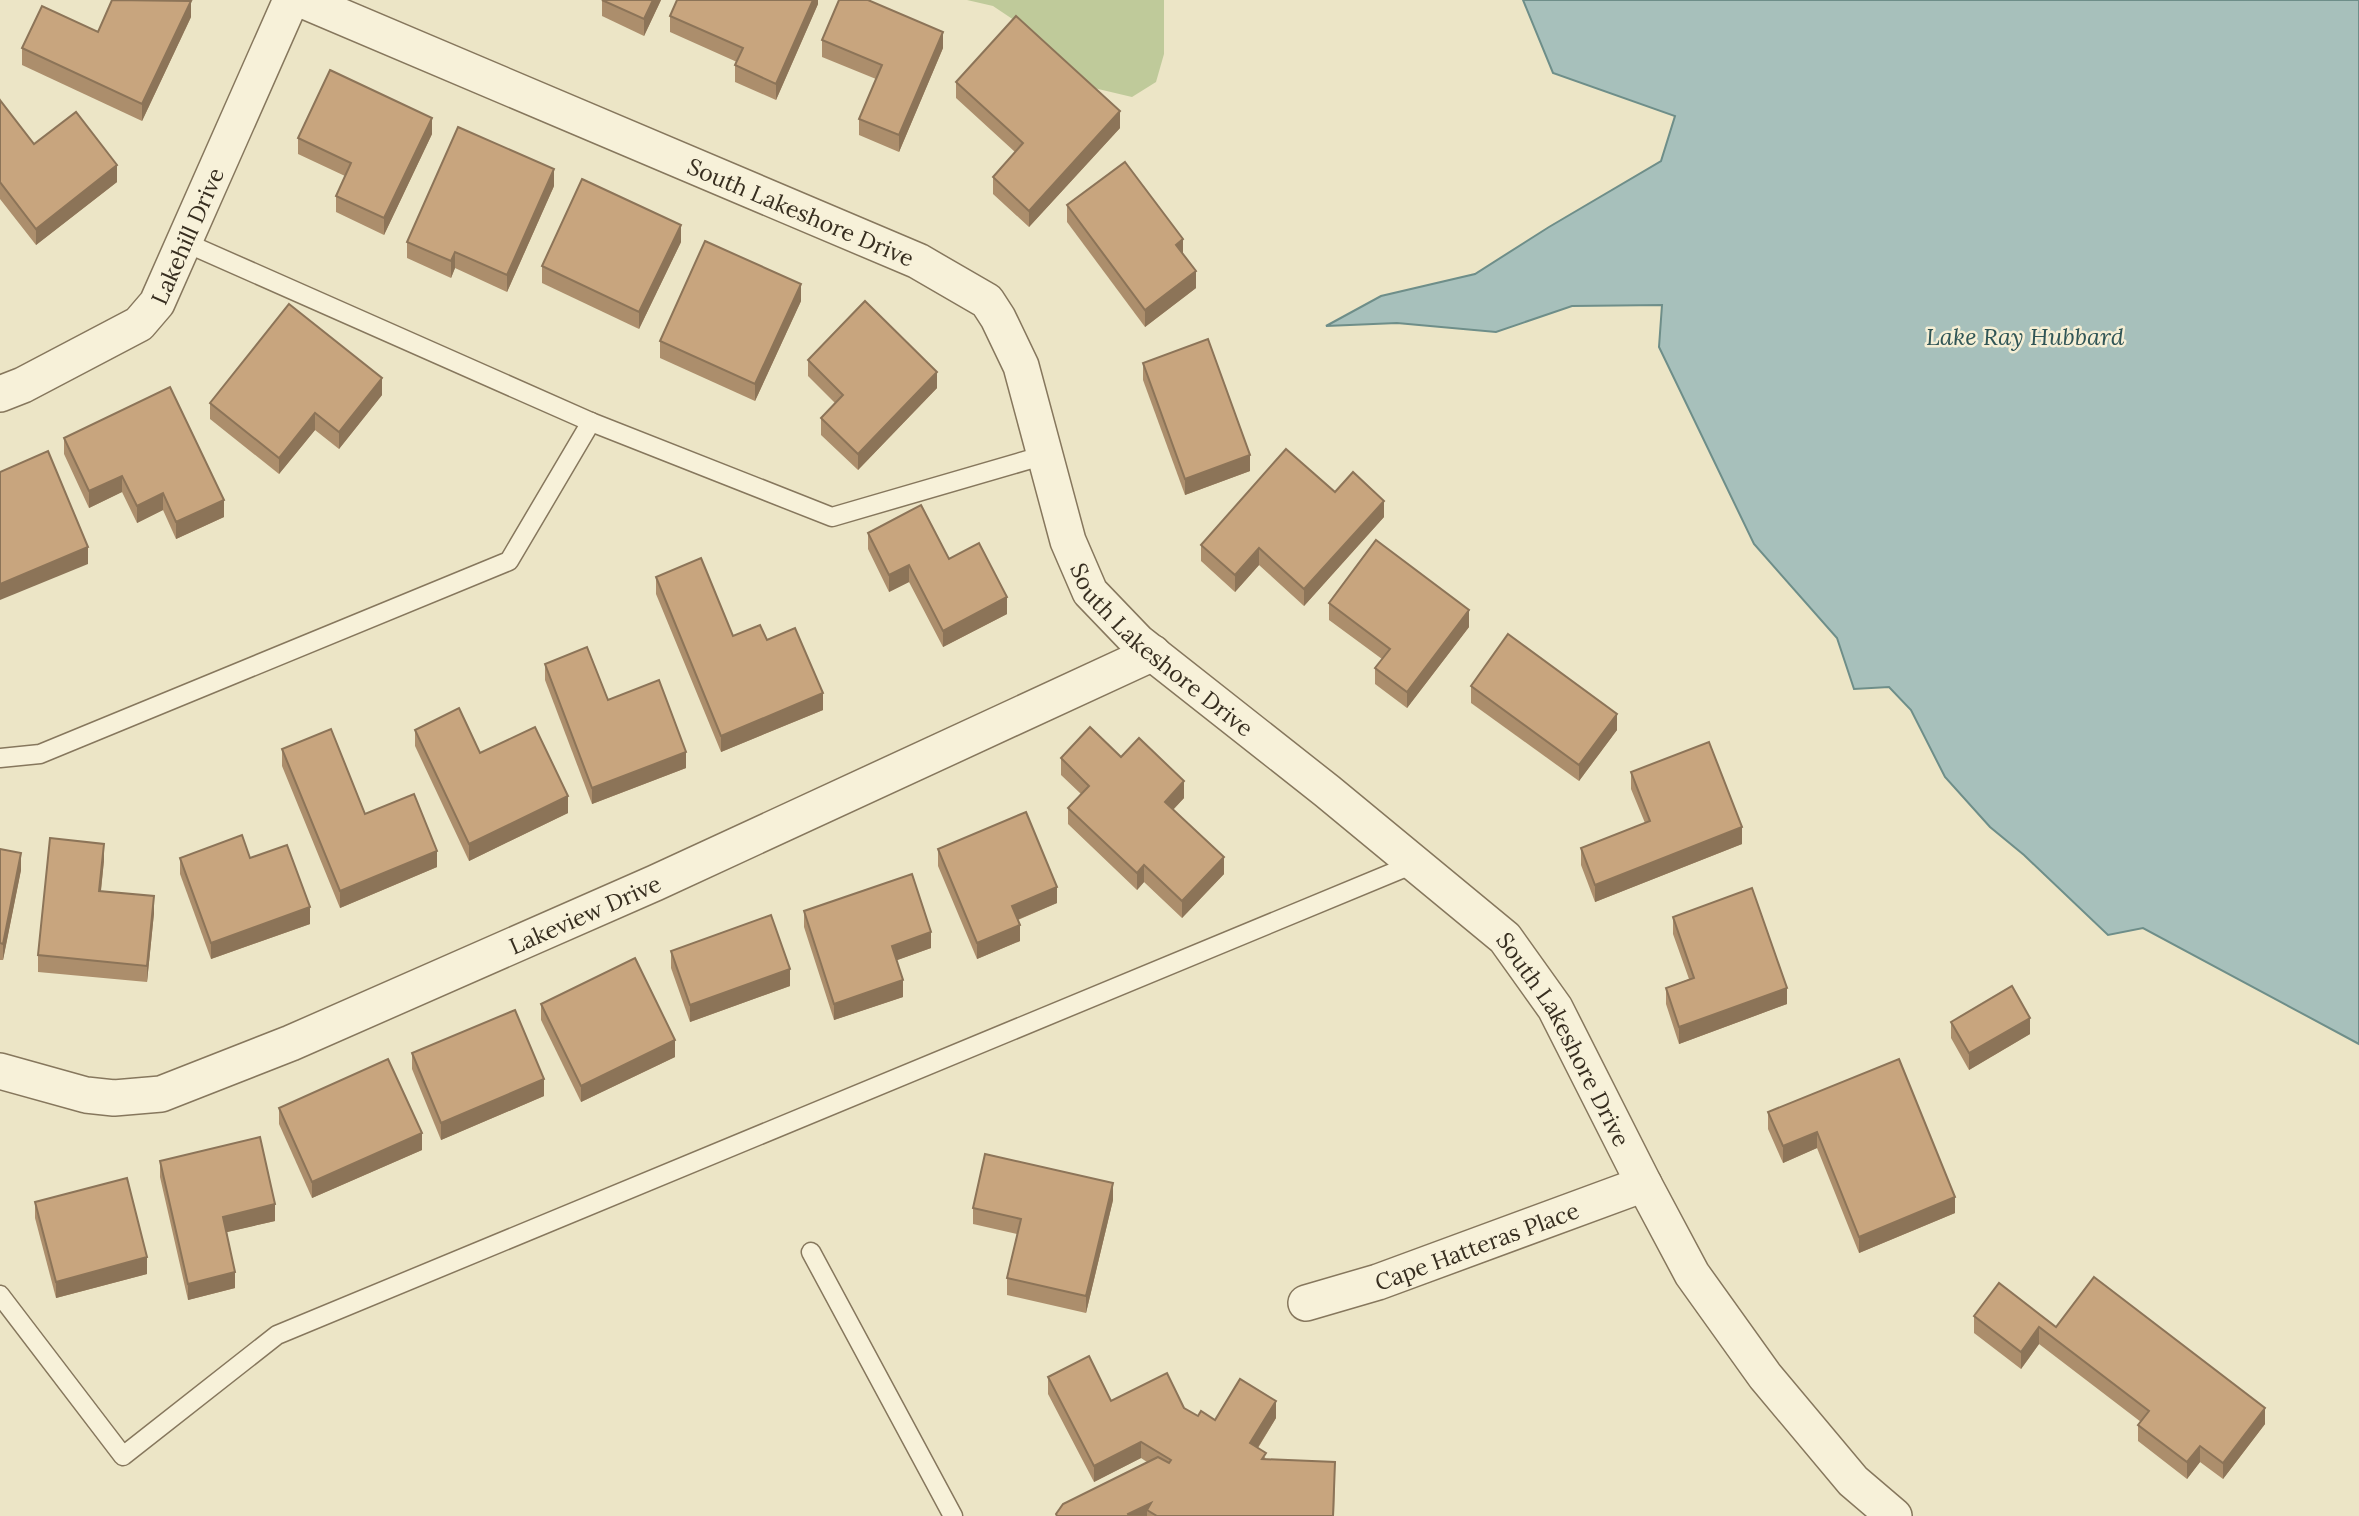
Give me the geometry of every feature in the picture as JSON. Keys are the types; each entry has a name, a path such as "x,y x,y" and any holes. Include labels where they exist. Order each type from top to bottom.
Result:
{"street":[{"name":"Lakehill Drive","path":"0,394 23,385 139,324 157,303 291,0"},
{"name":"South Lakeshore Drive","path":"302,0 918,261 987,301 999,318 1021,366 1068,541 1090,592 1138,642 1416,863 1505,939 1555,1008 1692,1274 1765,1376 1853,1481 1894,1516"},
{"name":"Lakeview Drive","path":"0,1071 86,1095 114,1098 161,1094 290,1043 642,889 1153,653"},
{"name":"Cape Hatteras Place","path":"1306,1303 1378,1282 1644,1184"}],"lane":[{"path":"184,242 591,422 832,517 1045,455"},
{"path":"0,758 40,754 509,561 591,422"},
{"path":"0,1295 123,1456 277,1335 1416,863"},
{"path":"811,1252 953,1516"}],"green space":[{"path":"967,0 1164,0 1164,54 1156,82 1132,97 1077,84 1042,39 993,6"}],"water":[{"name":"Lake Ray Hubbard","path":"1523,0 2359,0 2359,1044 2143,928 2108,935 2024,855 1990,827 1945,777 1911,710 1889,687 1854,689 1837,638 1754,544 1659,347 1662,305 1572,306 1496,332 1397,323 1326,326 1381,296 1475,274 1661,161 1675,116 1553,73"}],"building":[{"path":"112,0 191,1 142,104 22,48 42,6 98,32"},
{"path":"602,0 653,0 644,19"},
{"path":"677,0 813,0 776,84 735,65 743,48 670,16"},
{"path":"839,0 868,0 943,32 899,135 859,119 882,65 822,40"},
{"path":"1016,16 1120,111 1029,211 993,177 1023,143 956,82"},
{"path":"330,70 432,118 384,218 336,196 351,163 298,138"},
{"path":"0,100 34,144 76,112 117,165 36,229 0,182"},
{"path":"458,127 554,169 507,275 455,252 451,261 407,242"},
{"path":"1125,162 1183,239 1176,245 1196,271 1145,310 1067,205"},
{"path":"582,179 681,225 639,312 542,266"},
{"path":"705,241 801,284 755,384 660,341"},
{"path":"865,301 937,372 858,454 821,418 843,395 808,360"},
{"path":"289,304 382,378 339,432 315,413 279,458 210,403"},
{"path":"1208,339 1250,455 1185,479 1143,363"},
{"path":"170,387 224,500 176,522 163,493 137,506 122,476 89,491 64,438"},
{"path":"1286,449 1335,492 1353,472 1384,501 1304,589 1259,548 1235,575 1201,545"},
{"path":"48,451 88,547 0,584 0,472"},
{"path":"921,505 949,559 979,543 1007,597 943,631 909,565 889,575 868,533"},
{"path":"1376,540 1469,610 1407,692 1375,668 1390,649 1329,603"},
{"path":"701,558 733,636 760,625 767,640 795,628 823,693 721,736 656,577"},
{"path":"1508,634 1617,714 1579,765 1471,686"},
{"path":"587,647 608,700 659,680 686,752 592,788 545,664"},
{"path":"459,708 480,753 535,727 568,796 469,844 415,730"},
{"path":"1090,727 1121,757 1139,738 1184,781 1165,802 1224,857 1182,901 1144,865 1137,873 1068,808 1089,786 1061,758"},
{"path":"331,729 365,814 414,794 437,851 340,891 282,749"},
{"path":"1709,742 1742,827 1595,885 1581,848 1650,821 1631,772"},
{"path":"1026,812 1057,887 1012,906 1020,925 977,943 938,849"},
{"path":"242,835 250,858 287,845 310,907 211,943 180,858"},
{"path":"50,838 104,844 99,891 154,896 147,966 38,955"},
{"path":"0,849 21,853 3,944 0,943"},
{"path":"912,874 931,932 892,946 903,980 834,1004 804,911"},
{"path":"1752,888 1787,988 1679,1027 1666,988 1694,978 1673,917"},
{"path":"771,915 790,969 690,1005 671,951"},
{"path":"635,958 675,1040 581,1086 541,1004"},
{"path":"2012,986 2030,1018 1969,1053 1951,1022"},
{"path":"515,1010 544,1079 441,1123 412,1053"},
{"path":"388,1059 422,1133 312,1182 279,1108"},
{"path":"1899,1059 1955,1197 1859,1237 1817,1132 1783,1146 1768,1112"},
{"path":"260,1137 275,1204 223,1217 235,1272 188,1284 160,1161"},
{"path":"985,1154 1113,1183 1086,1296 1007,1278 1021,1219 973,1208"},
{"path":"127,1178 147,1257 56,1282 35,1202"},
{"path":"2094,1277 2265,1408 2223,1463 2200,1446 2187,1462 2138,1425 2149,1411 2039,1327 2021,1352 1974,1316 1999,1283 2056,1327"},
{"path":"1089,1356 1111,1401 1167,1373 1184,1408 1198,1416 1201,1411 1215,1420 1240,1379 1276,1401 1250,1443 1266,1453 1262,1459 1335,1462 1333,1516 1157,1516 1147,1510 1151,1503 1128,1514 1129,1516 1057,1516 1063,1504 1158,1457 1169,1463 1171,1460 1141,1442 1094,1466 1048,1377"}]}
